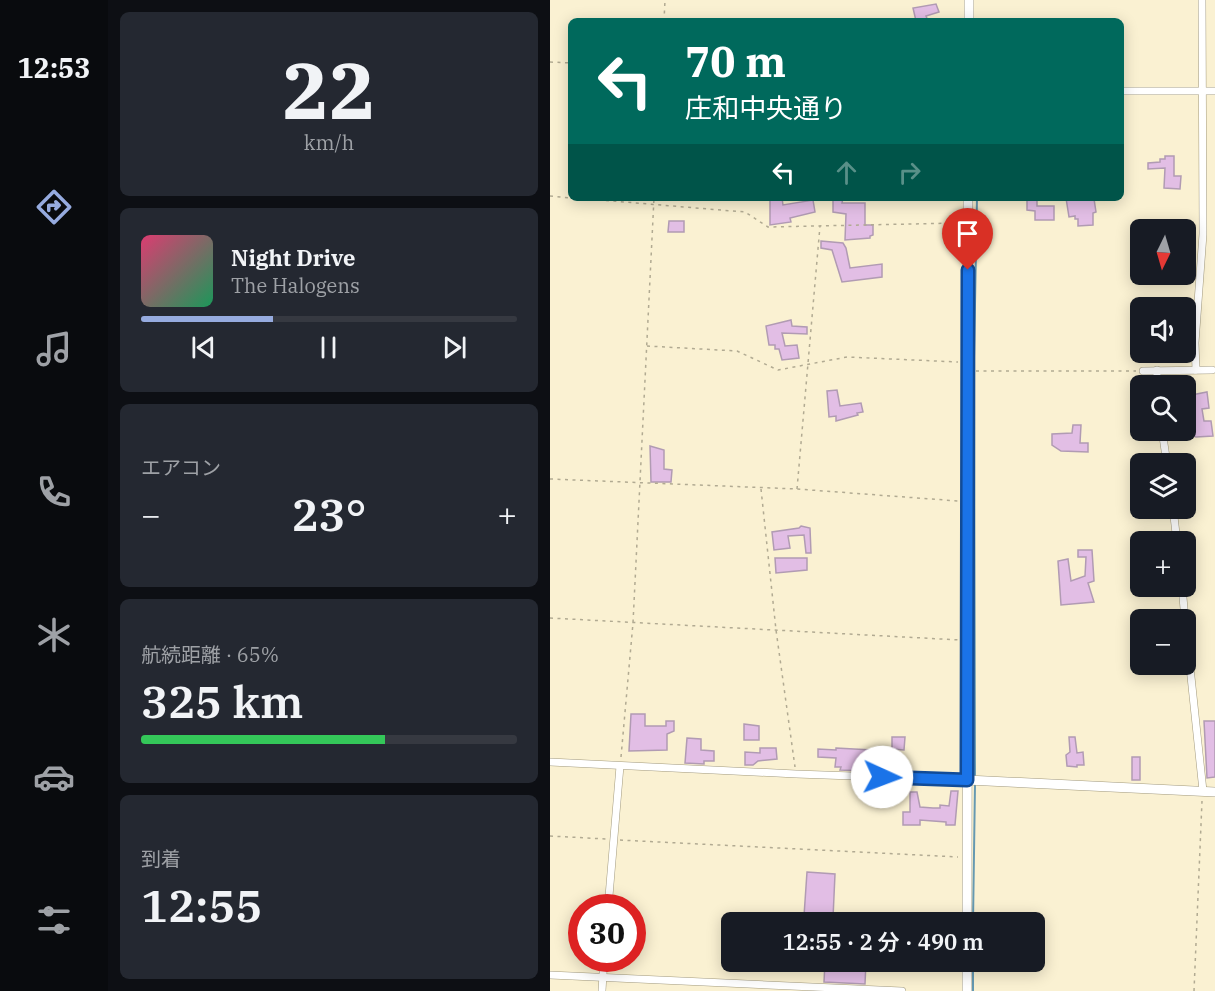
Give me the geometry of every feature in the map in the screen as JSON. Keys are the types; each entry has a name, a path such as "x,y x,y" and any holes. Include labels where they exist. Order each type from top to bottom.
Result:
{"street":[{"path":"969,0 969,18"},
{"path":"1196,370 1195,343 1203,234 1202,0"},
{"path":"1124,91 1214,91"},
{"path":"967,912 968,201"},
{"path":"1143,370 1212,370"},
{"path":"1157,370 1157,375"},
{"path":"1191,675 1203,791"},
{"path":"550,762 1214,792"},
{"path":"609,894 620,766"},
{"path":"602,991 603,972"},
{"path":"967,972 967,991"},
{"path":"550,975 902,991"}],"path":[{"path":"664,18 665,0"},
{"path":"550,62 568,63"},
{"path":"550,196 568,198"},
{"path":"609,201 745,212 768,227 968,223"},
{"path":"620,766 633,623 654,201"},
{"path":"797,489 820,225"},
{"path":"647,346 737,351 778,370 847,357 968,367 1143,370"},
{"path":"550,479 797,489 967,502"},
{"path":"761,488 776,630 796,774"},
{"path":"550,618 967,640"},
{"path":"1194,991 1203,791"},
{"path":"550,836 958,857"}],"building":[{"path":"936,4 939,12 926,16 927,18 915,18 913,8"},
{"path":"1165,156 1174,156 1174,176 1181,176 1180,189 1164,188 1165,168 1148,169 1148,163 1160,162 1160,159 1165,159"},
{"path":"770,201 782,201 783,205 813,201 815,212 790,218 791,222 770,225"},
{"path":"833,201 865,203 865,225 873,225 873,235 870,238 845,240 846,214 833,212"},
{"path":"1027,201 1037,201 1037,206 1054,206 1054,220 1035,220 1035,211 1027,210"},
{"path":"1066,201 1094,201 1096,212 1093,213 1093,225 1078,226 1078,219 1075,219 1075,216 1069,217"},
{"path":"669,221 684,221 684,232 668,232"},
{"path":"821,241 843,243 850,268 882,264 882,277 842,282 832,250 821,248"},
{"path":"791,320 792,326 807,327 807,334 782,333 785,346 797,345 799,358 782,360 779,349 775,349 775,345 769,345 766,326"},
{"path":"837,390 840,406 861,403 863,412 836,421 836,416 829,417 827,391"},
{"path":"1207,392 1209,408 1202,409 1204,421 1211,421 1213,436 1196,437 1196,394"},
{"path":"1073,425 1081,425 1080,443 1088,443 1088,452 1061,451 1052,445 1052,434 1072,433"},
{"path":"650,446 664,450 664,469 672,470 671,482 651,482"},
{"path":"801,526 810,528 811,553 806,553 804,535 788,536 790,548 774,550 772,532"},
{"path":"1078,550 1092,550 1094,581 1088,583 1094,602 1061,605 1058,561 1068,559 1071,581 1085,576 1086,557 1078,557"},
{"path":"775,558 807,558 807,570 776,573"},
{"path":"631,714 645,714 645,726 666,726 666,721 674,721 674,731 667,734 667,750 629,751"},
{"path":"1204,721 1215,721 1215,777 1207,778"},
{"path":"744,724 759,726 759,740 744,740"},
{"path":"892,737 905,737 904,750 892,749"},
{"path":"1069,737 1075,737 1077,753 1083,752 1084,765 1067,766 1066,755 1070,752"},
{"path":"687,738 701,739 701,750 714,751 714,761 704,761 704,764 685,763"},
{"path":"760,748 776,748 777,759 745,765 745,752 760,753"},
{"path":"836,748 890,751 889,772 840,770 841,767 835,767 836,758 818,757 818,749 836,750"},
{"path":"1132,757 1140,757 1140,780 1132,780"},
{"path":"951,791 958,791 955,825 920,820 920,825 903,825 903,812 910,812 910,792 917,792 920,807 940,808 940,805 949,806"},
{"path":"807,872 835,874 833,912 804,912"},
{"path":"824,972 866,972 865,984 824,982"}],"waterway":[{"path":"975,779 974,357 977,201"},
{"path":"973,912 975,784"},
{"path":"973,972 973,991"}],"route":[{"path":"882,777 967,780 968,270"}]}
